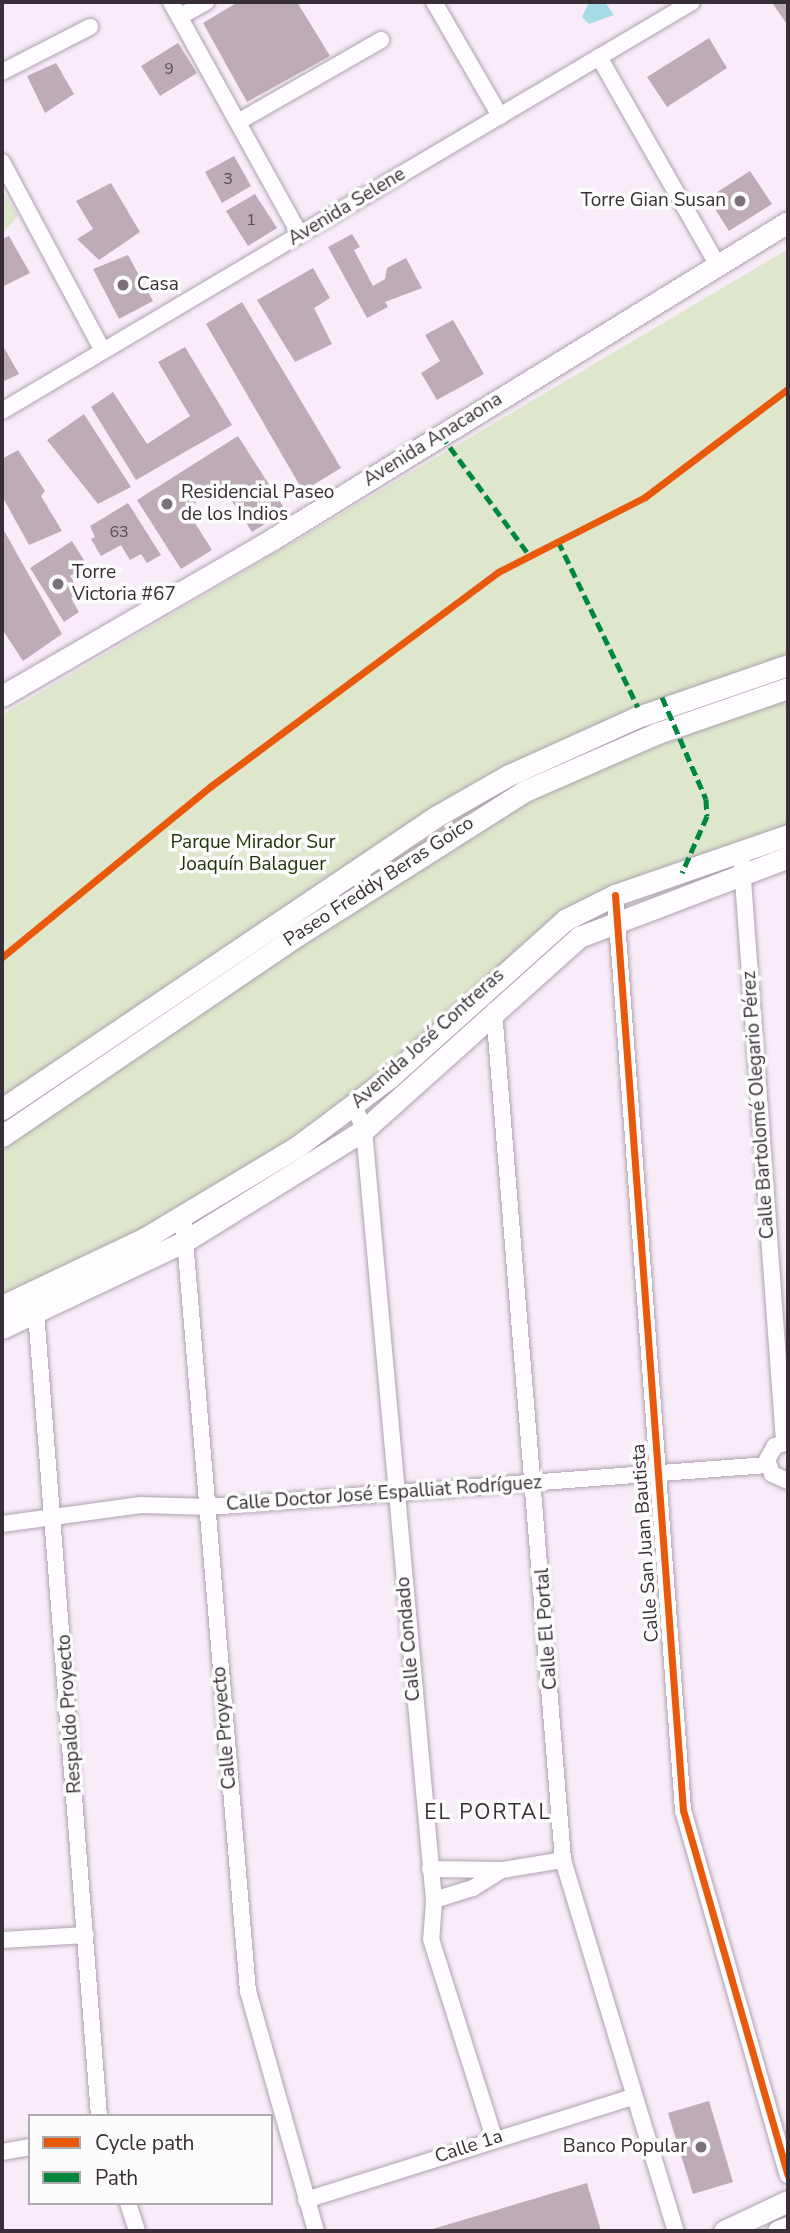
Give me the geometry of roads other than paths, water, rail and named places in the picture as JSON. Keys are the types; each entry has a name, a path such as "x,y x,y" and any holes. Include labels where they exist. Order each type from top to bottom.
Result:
{"main road":[{"name":"Avenida Anacaona","path":"2,696 271,540 788,222"},
{"name":"Paseo Freddy Beras Goico","path":"2,1109 437,816 509,775 635,718 788,665"},
{"name":"Paseo Freddy Beras Goico","path":"2,1136 290,940 525,791 658,733 788,688"},
{"name":"Avenida José Contreras","path":"2,1306 183,1216 355,1107 525,952 565,920 615,895 788,835"},
{"name":"Avenida José Contreras","path":"2,1328 186,1241 363,1130 579,937 614,920 788,857"},
{"path":"92,1047 105,1065"},
{"path":"724,2231 747,2226 788,2201"},
{"path":"778,2231 788,2227"}],"street":[{"path":"206,2 175,9 300,234"},
{"path":"434,2 500,116"},
{"name":"Avenida Selene","path":"2,411 692,2"},
{"path":"2,72 90,27"},
{"path":"238,122 381,40"},
{"path":"599,57 717,264"},
{"path":"2,162 103,351"},
{"name":"Calle Bartolomé Olegario Pérez","path":"741,852 786,1442"},
{"name":"Calle San Juan Bautista","path":"615,895 614,920 683,1810 788,2175"},
{"name":"Calle El Portal","path":"495,1011 537,1483 563,1860 676,2231"},
{"name":"Calle Condado","path":"355,1107 363,1130 434,1900 430,1939 494,2138"},
{"name":"Calle Proyecto","path":"183,1216 248,1991 316,2231"},
{"name":"Respaldo Proyecto","path":"36,1312 55,1520 99,2114"},
{"path":"786,1442 771,1450 767,1465 775,1478 788,1482"},
{"name":"Calle Doctor José Espalliat Rodríguez","path":"2,1524 55,1520 141,1505 209,1507 767,1465"},
{"path":"430,1869 502,1870 563,1860"},
{"path":"434,1900 473,1888 502,1870"},
{"path":"2,1940 86,1935"},
{"name":"Calle 1a","path":"306,2200 494,2138 633,2097"},
{"path":"2,2152 28,2147"},
{"path":"129,2205 137,2231"}],"water":[{"path":"589,2 605,2 614,15 589,24 582,17"}],"place":[{"name":"Torre Gian Susan","path":"740,201"},
{"name":"Casa","path":"123,285"},
{"name":"Residencial Paseo de los Indios","path":"167,504"},
{"name":"Torre Victoria #67","path":"58,584"},
{"name":"Banco Popular","path":"701,2147"}],"district":[{"name":"EL PORTAL","path":"488,1812"}],"park label":[{"name":"Parque Mirador Sur Joaquín Balaguer","path":"253,854"}]}
